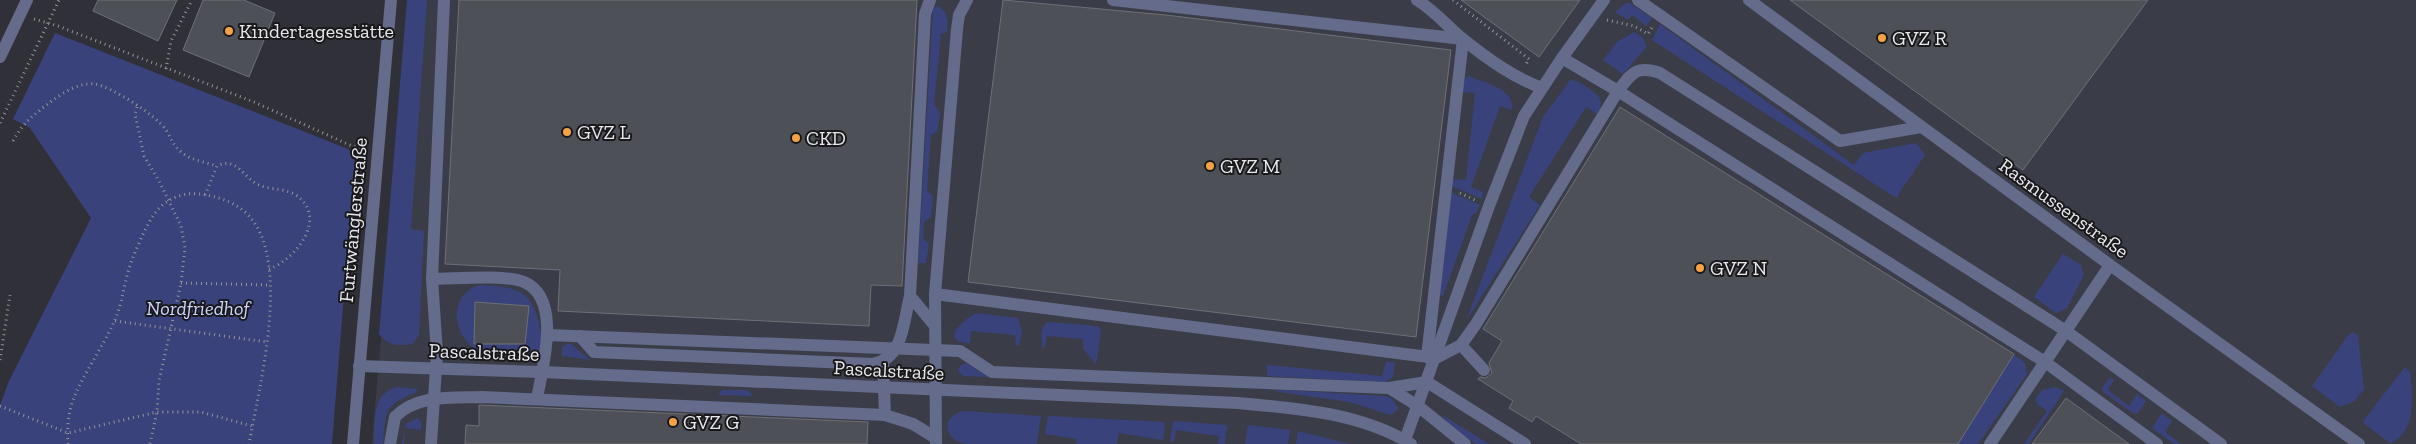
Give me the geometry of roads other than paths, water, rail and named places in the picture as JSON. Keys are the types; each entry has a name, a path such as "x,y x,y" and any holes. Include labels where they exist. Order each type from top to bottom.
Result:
{"street":[{"path":"0,57 27,0"},
{"name":"Furtwänglerstraße","path":"353,444 391,0"},
{"path":"431,444 437,369 432,279 444,0"},
{"path":"580,336 594,352 873,364 883,362 891,357 897,348 910,296 925,14 930,0"},
{"path":"936,441 935,294 957,29 959,16 967,0"},
{"path":"1113,0 1463,39"},
{"path":"1417,0 1432,10 1463,39 1517,79 1542,88"},
{"path":"1431,357 1524,116 1562,58 1604,0"},
{"path":"1638,0 1840,141 1921,127"},
{"name":"Rasmussenstraße","path":"1749,0 2110,265 2359,444"},
{"path":"1408,442 1427,382 1431,357 1463,39"},
{"path":"1562,58 1618,91 2045,362 2157,444"},
{"path":"935,294 1431,357 1461,345 1618,91 1635,72 1645,69 1660,73 2066,331 2221,444"},
{"path":"1990,444 2110,265"},
{"path":"432,279 506,278 524,282 539,294 546,314 548,335 537,399"},
{"path":"910,296 935,326"},
{"path":"548,335 960,351 992,372 1389,388 1427,382 1525,444"},
{"path":"1461,345 1484,370"},
{"path":"883,362 885,414"},
{"name":"Pascalstraße","path":"360,366 542,372 936,391 1199,401 1298,408 1364,424 1408,442"},
{"path":"1389,388 1418,406 1465,444"},
{"path":"390,444 395,417 412,404 434,400 482,397 885,414 913,424 936,441"}],"place":[{"name":"Kindertagesstätte","path":"229,31"},
{"name":"GVZ R","path":"1882,38"},
{"name":"GVZ L","path":"567,132"},
{"name":"CKD","path":"796,138"},
{"name":"GVZ M","path":"1210,166"},
{"name":"GVZ N","path":"1700,268"},
{"name":"GVZ G","path":"673,422"}],"park label":[{"name":"Nordfriedhof","path":"198,308"}]}
